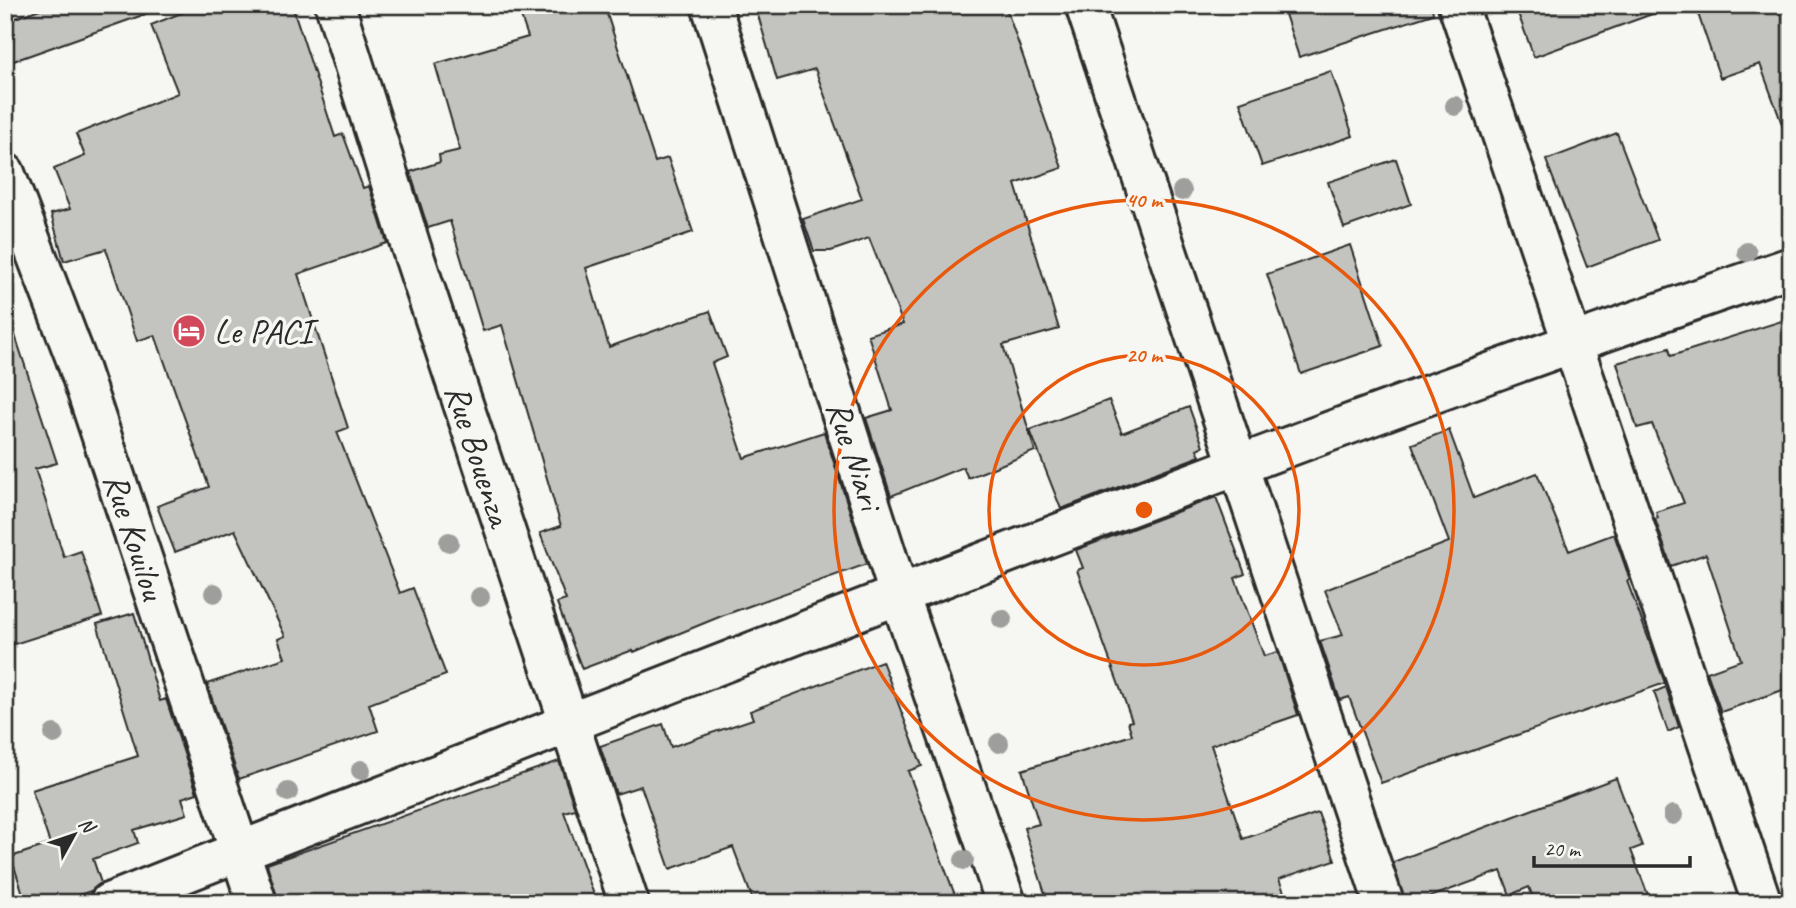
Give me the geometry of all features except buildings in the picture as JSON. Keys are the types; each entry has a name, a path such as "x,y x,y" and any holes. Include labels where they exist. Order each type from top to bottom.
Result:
{"street":[{"name":"Rue Bouenza","path":"335,5 411,247 629,903"},
{"name":"Rue Niari","path":"711,5 899,594 1006,903"},
{"path":"1086,5 1384,903"},
{"path":"1458,5 1762,903"},
{"name":"Rue Kouilou","path":"5,173 76,359 257,903"},
{"path":"109,903 239,850 1238,465 1573,341 1791,267"}],"place":[{"name":"Le PACI","path":"189,331"}]}
